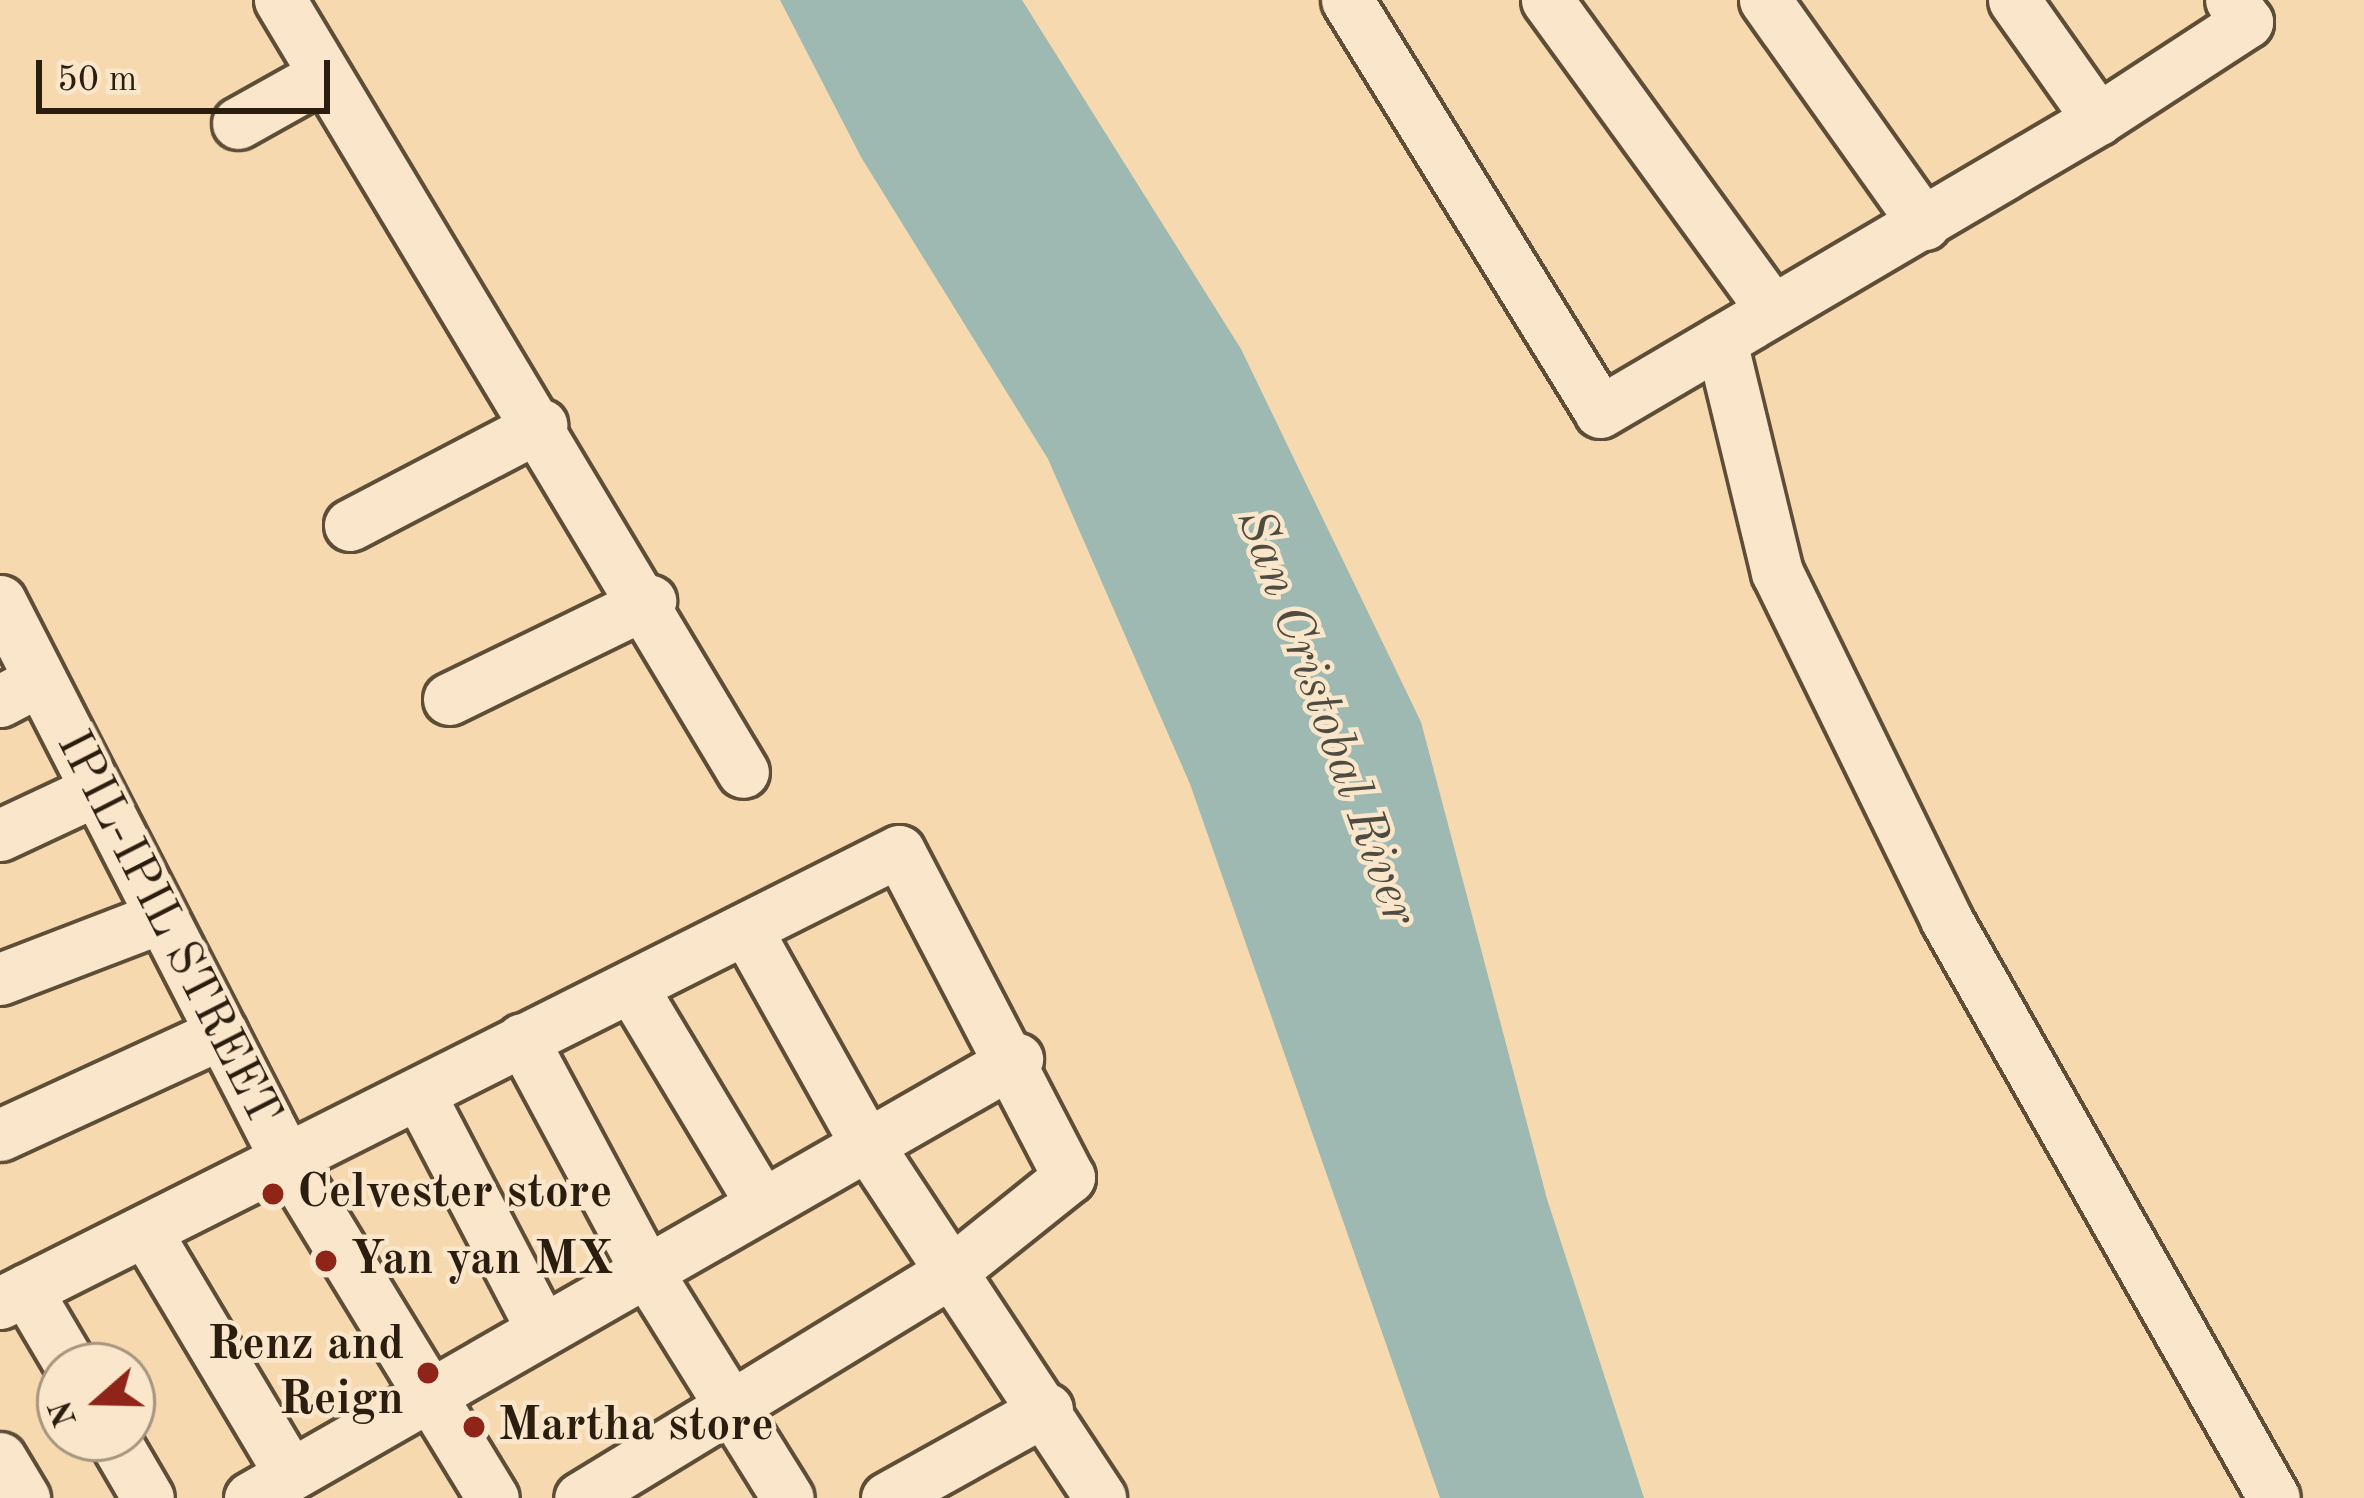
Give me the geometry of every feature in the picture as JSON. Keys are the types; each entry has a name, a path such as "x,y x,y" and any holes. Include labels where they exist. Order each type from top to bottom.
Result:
{"street":[{"path":"280,0 650,602 743,772"},
{"path":"1347,0 1600,412 1771,308 1924,224 2247,22 2231,0"},
{"path":"1547,0 1771,308"},
{"path":"1765,0 1924,224"},
{"path":"2014,0 2098,119"},
{"path":"238,124 324,75"},
{"path":"1721,341 1777,572 1946,919 2273,1498"},
{"path":"350,526 541,425"},
{"name":"IPIL-IPIL STREET","path":"0,601 20,690 92,792 287,1161 493,1498"},
{"path":"449,699 650,602"},
{"path":"0,835 92,792"},
{"path":"50,1342 13,1296 899,851 1017,1059 1069,1177 949,1273 580,1498"},
{"path":"0,979 159,918"},
{"path":"746,929 863,1138 949,1273 1048,1409 1100,1498"},
{"path":"632,988 759,1199"},
{"path":"0,1135 222,1033"},
{"path":"522,1039 644,1268 788,1498"},
{"path":"146,1232 270,1486 434,1398 863,1138 1017,1059"},
{"path":"419,1094 542,1329"},
{"path":"912,1492 1048,1409"},
{"path":"0,1458 23,1498"},
{"path":"127,1462 148,1498"}],"water":[{"name":"San Cristobal River","path":"780,0 1022,0 1241,349 1421,722 1547,1199 1644,1498 1440,1498 1190,784 1048,459 861,157"}],"place":[{"name":"Celvester store","path":"273,1194"},
{"name":"Yan yan MX","path":"326,1261"},
{"name":"Renz and Reign","path":"428,1373"},
{"name":"Martha store","path":"474,1427"}]}
